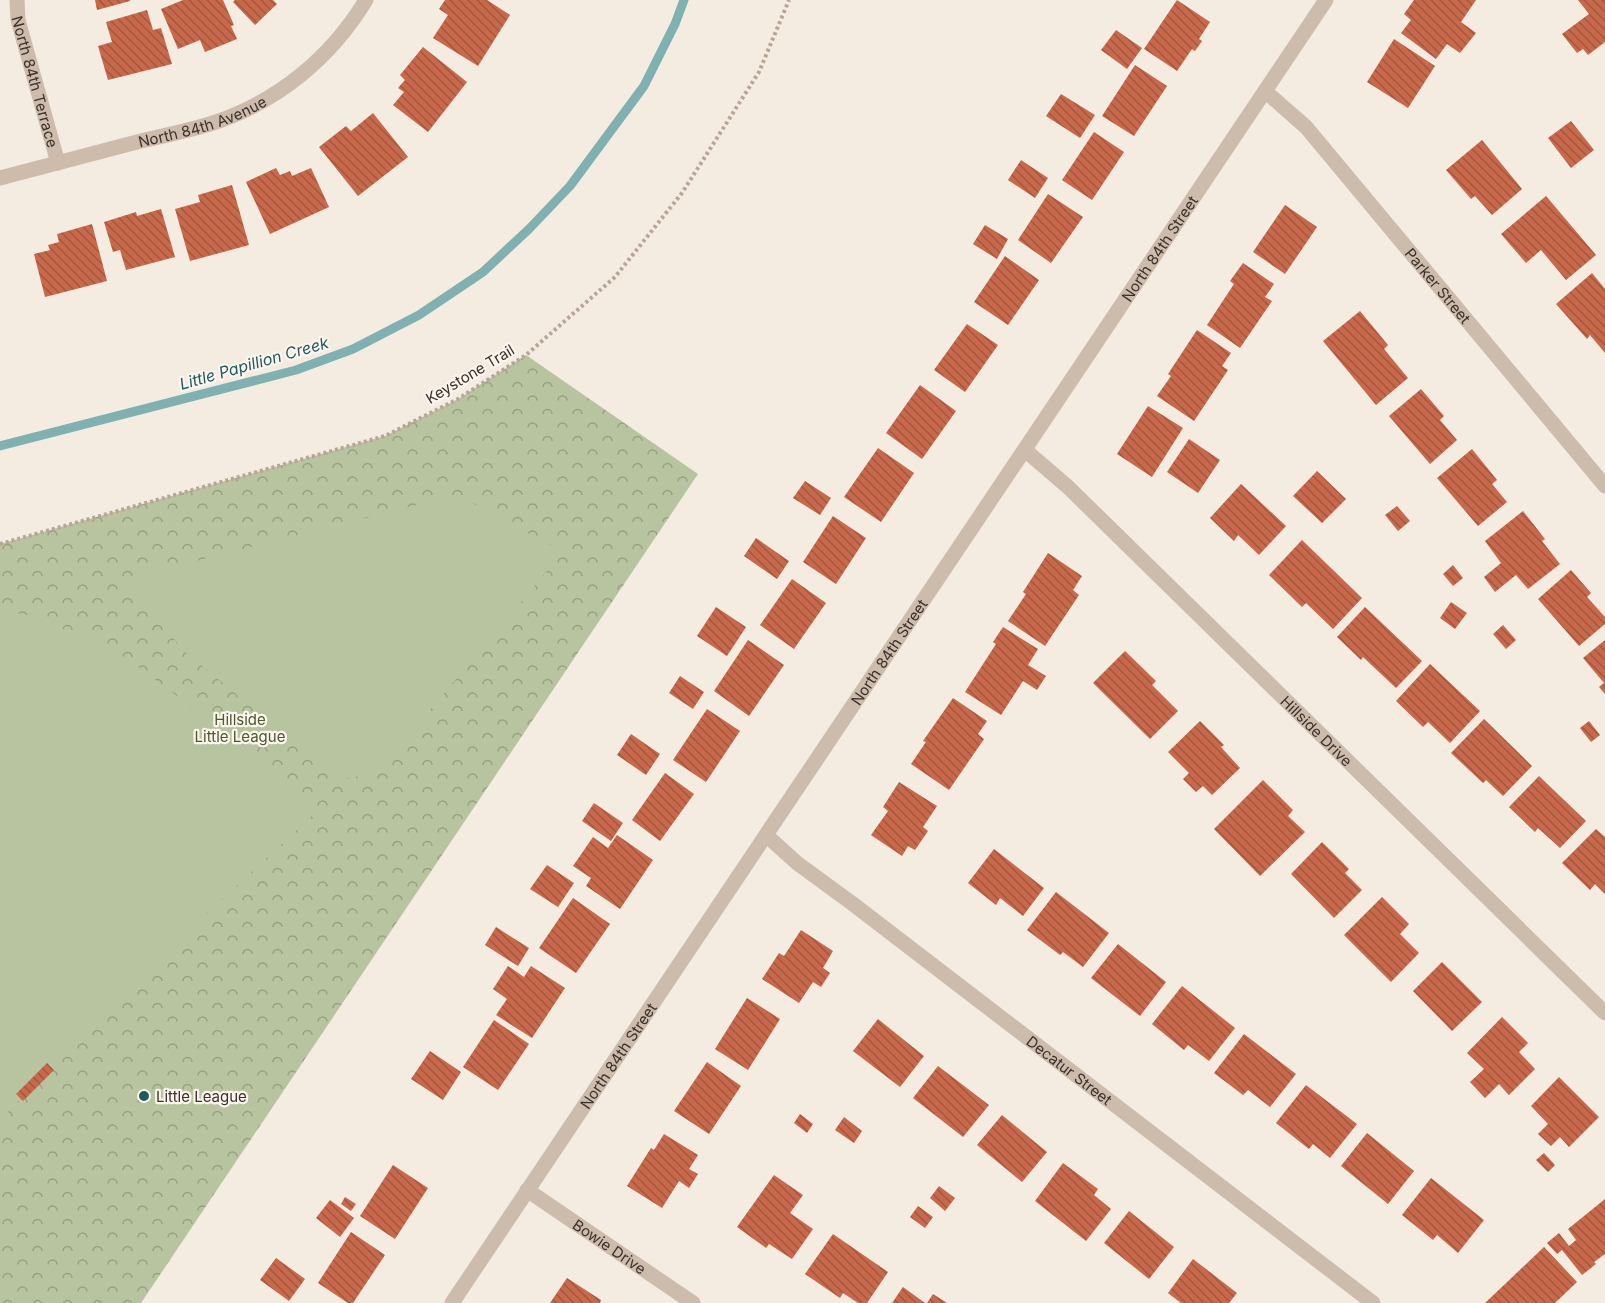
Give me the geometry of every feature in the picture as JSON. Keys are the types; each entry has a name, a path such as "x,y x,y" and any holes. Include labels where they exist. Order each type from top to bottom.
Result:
{"street":[{"name":"North 84th Terrace","path":"17,0 18,20 58,163"},
{"name":"North 84th Avenue","path":"0,178 214,122 253,106 286,87 313,65 336,43 366,0"},
{"name":"North 84th Street","path":"452,1303 1326,0"},
{"name":"Parker Street","path":"1265,91 1306,127 1605,486"},
{"name":"Hillside Drive","path":"1025,450 1076,495 1605,1013"},
{"name":"Decatur Street","path":"766,835 797,863 1373,1303"},
{"name":"Bowie Drive","path":"527,1190 693,1303"}],"path":[{"name":"Keystone Trail","path":"0,544 385,435 458,399 526,355 615,278 681,193 759,72 789,0"}],"green space":[{"name":"Hillside Little League","path":"526,355 698,474 141,1303 0,1303 0,544 385,436 458,399"},
{"path":"457,495 563,552 376,774 338,779 183,650 125,579"},
{"path":"0,611 27,615 91,640 126,658 284,782 313,815 166,951 0,1120"}],"building":[{"path":"95,0 130,0 130,1 97,10"},
{"path":"183,0 223,0 234,25 231,26 237,39 205,52 200,40 178,49 161,9"},
{"path":"235,0 273,0 277,4 255,25 233,2"},
{"path":"445,0 487,0 510,15 478,66 433,38 448,15 439,9"},
{"path":"1177,0 1210,22 1199,39 1202,41 1195,51 1192,49 1177,71 1144,49"},
{"path":"1414,0 1476,0 1461,22 1476,33 1460,53 1447,44 1436,59 1401,33 1411,20 1404,14"},
{"path":"1578,0 1605,0 1605,42 1588,55 1583,49 1577,53 1562,34 1589,14"},
{"path":"147,10 153,30 161,28 172,64 108,80 98,46 112,42 106,22"},
{"path":"1116,30 1142,48 1127,69 1101,50"},
{"path":"1394,39 1435,66 1408,108 1367,82"},
{"path":"423,47 467,82 428,132 393,105 404,92 398,88 405,80 400,75"},
{"path":"1135,65 1167,86 1134,136 1102,116"},
{"path":"1061,94 1095,115 1080,138 1046,116"},
{"path":"373,113 408,157 358,196 319,147 346,126 351,131"},
{"path":"1571,121 1594,150 1571,168 1548,138"},
{"path":"1094,132 1124,152 1092,200 1062,180"},
{"path":"1482,140 1522,189 1492,215 1475,196 1471,199 1446,170"},
{"path":"1021,160 1048,178 1035,198 1008,180"},
{"path":"276,168 280,175 290,171 292,176 311,168 329,207 270,234 246,182"},
{"path":"232,185 249,245 190,261 175,209 200,202 198,195"},
{"path":"1048,194 1083,217 1051,263 1018,240"},
{"path":"1546,196 1596,255 1566,280 1541,250 1526,263 1501,234"},
{"path":"1285,205 1317,227 1285,274 1253,252"},
{"path":"161,209 175,257 126,270 120,250 113,252 104,222 136,212 137,216"},
{"path":"92,224 107,281 45,297 34,254 50,250 48,245 59,242 57,234"},
{"path":"985,225 1008,239 997,259 973,244"},
{"path":"1005,256 1039,280 1008,325 974,302"},
{"path":"1243,263 1274,284 1265,297 1272,301 1240,348 1207,325 1234,284 1230,281"},
{"path":"1592,273 1605,289 1605,353 1590,335 1587,339 1556,304"},
{"path":"1360,311 1388,345 1384,349 1408,378 1376,405 1323,341"},
{"path":"967,324 998,345 965,392 934,370"},
{"path":"1197,330 1231,353 1222,366 1228,370 1194,421 1157,396 1171,376 1168,374"},
{"path":"920,385 956,411 922,459 886,433"},
{"path":"1421,389 1444,416 1440,420 1457,440 1430,464 1389,416"},
{"path":"1148,406 1183,428 1152,477 1117,454"},
{"path":"1189,439 1220,460 1198,493 1167,472"},
{"path":"878,448 914,473 881,522 844,497"},
{"path":"1472,449 1497,480 1492,484 1507,502 1478,526 1437,478"},
{"path":"1317,471 1346,499 1322,523 1293,496"},
{"path":"805,481 831,498 820,515 793,498"},
{"path":"1241,484 1286,526 1259,555 1238,535 1234,541 1210,518"},
{"path":"1397,506 1410,521 1398,531 1385,515"},
{"path":"1523,511 1545,539 1542,541 1560,564 1528,589 1516,575 1495,592 1484,577 1501,563 1485,541"},
{"path":"833,516 866,538 836,584 803,562"},
{"path":"756,538 789,561 777,579 744,556"},
{"path":"1302,540 1362,598 1333,629 1306,603 1302,607 1269,575"},
{"path":"1048,553 1082,576 1073,590 1079,595 1045,646 1008,621 1026,594 1023,592"},
{"path":"1453,565 1463,578 1453,586 1443,574"},
{"path":"1571,570 1591,593 1587,597 1605,617 1605,624 1579,646 1538,599"},
{"path":"792,579 826,603 794,649 760,625"},
{"path":"1451,602 1467,613 1455,629 1440,618"},
{"path":"716,607 746,627 727,656 697,636"},
{"path":"1365,607 1422,661 1396,688 1363,657 1361,660 1337,637"},
{"path":"1503,625 1516,640 1506,649 1493,634"},
{"path":"1003,627 1038,649 1028,665 1046,676 1037,690 1023,681 1001,715 965,692 996,644 993,642"},
{"path":"748,640 784,665 749,716 714,691"},
{"path":"1605,640 1605,694 1599,687 1604,683 1583,658"},
{"path":"1125,651 1156,681 1152,685 1178,711 1150,739 1093,683"},
{"path":"1430,664 1480,711 1450,743 1428,722 1423,727 1396,701"},
{"path":"680,676 704,692 693,709 669,693"},
{"path":"953,698 987,721 978,734 984,739 949,790 911,764 926,742 923,741"},
{"path":"707,709 740,731 706,782 673,760"},
{"path":"1484,719 1532,766 1503,796 1486,780 1483,783 1451,753"},
{"path":"1200,721 1224,745 1221,747 1240,768 1212,795 1203,786 1196,792 1183,779 1189,773 1168,752"},
{"path":"1589,721 1600,735 1591,742 1580,728"},
{"path":"631,734 660,754 646,775 617,755"},
{"path":"665,773 694,794 660,841 632,820"},
{"path":"1539,776 1586,821 1560,848 1538,828 1535,832 1509,807"},
{"path":"1263,780 1293,810 1288,816 1305,832 1260,876 1214,829"},
{"path":"899,782 937,806 923,827 928,831 915,850 908,846 902,856 871,835 888,811 883,807"},
{"path":"594,803 623,823 611,841 582,821"},
{"path":"1596,829 1605,837 1605,894 1595,884 1590,890 1562,863"},
{"path":"617,835 653,860 620,909 586,886 591,878 573,866 593,837 608,848"},
{"path":"1322,842 1349,869 1345,873 1362,890 1334,918 1291,874"},
{"path":"994,849 1044,888 1023,916 1000,898 996,905 968,883"},
{"path":"547,865 574,883 558,907 530,889"},
{"path":"1056,892 1109,933 1083,967 1063,952 1060,955 1027,930"},
{"path":"1382,897 1409,924 1400,934 1419,953 1391,982 1344,935"},
{"path":"573,898 610,924 576,973 539,948"},
{"path":"496,927 529,948 518,966 485,945"},
{"path":"801,930 833,951 823,968 830,973 821,987 813,982 799,1003 762,979 779,953 784,956"},
{"path":"1118,944 1166,982 1140,1016 1091,978"},
{"path":"1442,962 1482,1002 1452,1031 1413,991"},
{"path":"508,966 524,977 531,966 565,988 532,1038 496,1015 507,999 493,989"},
{"path":"1182,986 1235,1028 1209,1061 1188,1045 1184,1050 1152,1024"},
{"path":"747,998 780,1019 748,1070 715,1049"},
{"path":"1502,1017 1528,1043 1519,1052 1535,1069 1509,1095 1499,1084 1485,1098 1470,1082 1484,1069 1467,1053"},
{"path":"878,1019 924,1056 900,1087 853,1051"},
{"path":"494,1020 529,1044 498,1090 463,1067"},
{"path":"1244,1034 1296,1074 1270,1107 1248,1090 1243,1095 1214,1073"},
{"path":"430,1051 461,1072 443,1100 411,1079"},
{"path":"707,1062 741,1086 709,1134 674,1111"},
{"path":"47,1063 54,1070 23,1101 16,1094"},
{"path":"938,1066 989,1105 963,1137 913,1098"},
{"path":"1559,1077 1599,1117 1569,1147 1560,1137 1551,1146 1538,1134 1548,1124 1531,1106"},
{"path":"1306,1085 1357,1124 1330,1158 1313,1144 1309,1149 1276,1123"},
{"path":"800,1114 813,1124 807,1133 794,1123"},
{"path":"1002,1115 1047,1152 1022,1182 977,1145"},
{"path":"844,1117 862,1131 854,1143 835,1130"},
{"path":"1367,1133 1414,1171 1388,1204 1341,1166"},
{"path":"664,1134 698,1155 689,1169 698,1174 689,1188 679,1181 662,1208 627,1186 651,1148 654,1150"},
{"path":"1544,1153 1555,1165 1548,1172 1536,1160"},
{"path":"1063,1163 1098,1189 1094,1195 1111,1209 1086,1241 1035,1201"},
{"path":"393,1165 428,1188 395,1239 360,1216"},
{"path":"774,1175 803,1195 790,1213 813,1229 792,1259 769,1244 766,1248 737,1227"},
{"path":"1431,1178 1484,1220 1458,1253 1437,1235 1433,1240 1402,1215"},
{"path":"939,1186 955,1198 945,1211 930,1198"},
{"path":"345,1197 356,1204 351,1211 341,1204"},
{"path":"1605,1199 1605,1254 1582,1275 1562,1250 1557,1254 1547,1243 1559,1233 1569,1246 1576,1240 1568,1229"},
{"path":"330,1200 354,1218 340,1237 316,1218"},
{"path":"918,1206 933,1217 925,1228 910,1217"},
{"path":"1129,1211 1174,1247 1149,1279 1104,1243"},
{"path":"351,1232 385,1255 353,1303 348,1303 318,1283"},
{"path":"833,1234 888,1272 867,1303 858,1303 843,1293 840,1298 805,1274"},
{"path":"1544,1247 1577,1282 1555,1303 1485,1303"},
{"path":"276,1258 305,1279 289,1301 260,1280"},
{"path":"1193,1259 1237,1293 1229,1303 1181,1303 1168,1293"},
{"path":"567,1278 601,1300 600,1303 550,1303"},
{"path":"903,1287 925,1303 892,1303"},
{"path":"933,1294 947,1303 927,1303"}],"waterway":[{"name":"Little Papillion Creek","path":"0,446 296,370 353,349 419,315 483,272 570,186 644,86 675,24 684,0"}],"place":[{"name":"Little League","path":"144,1096"}]}
